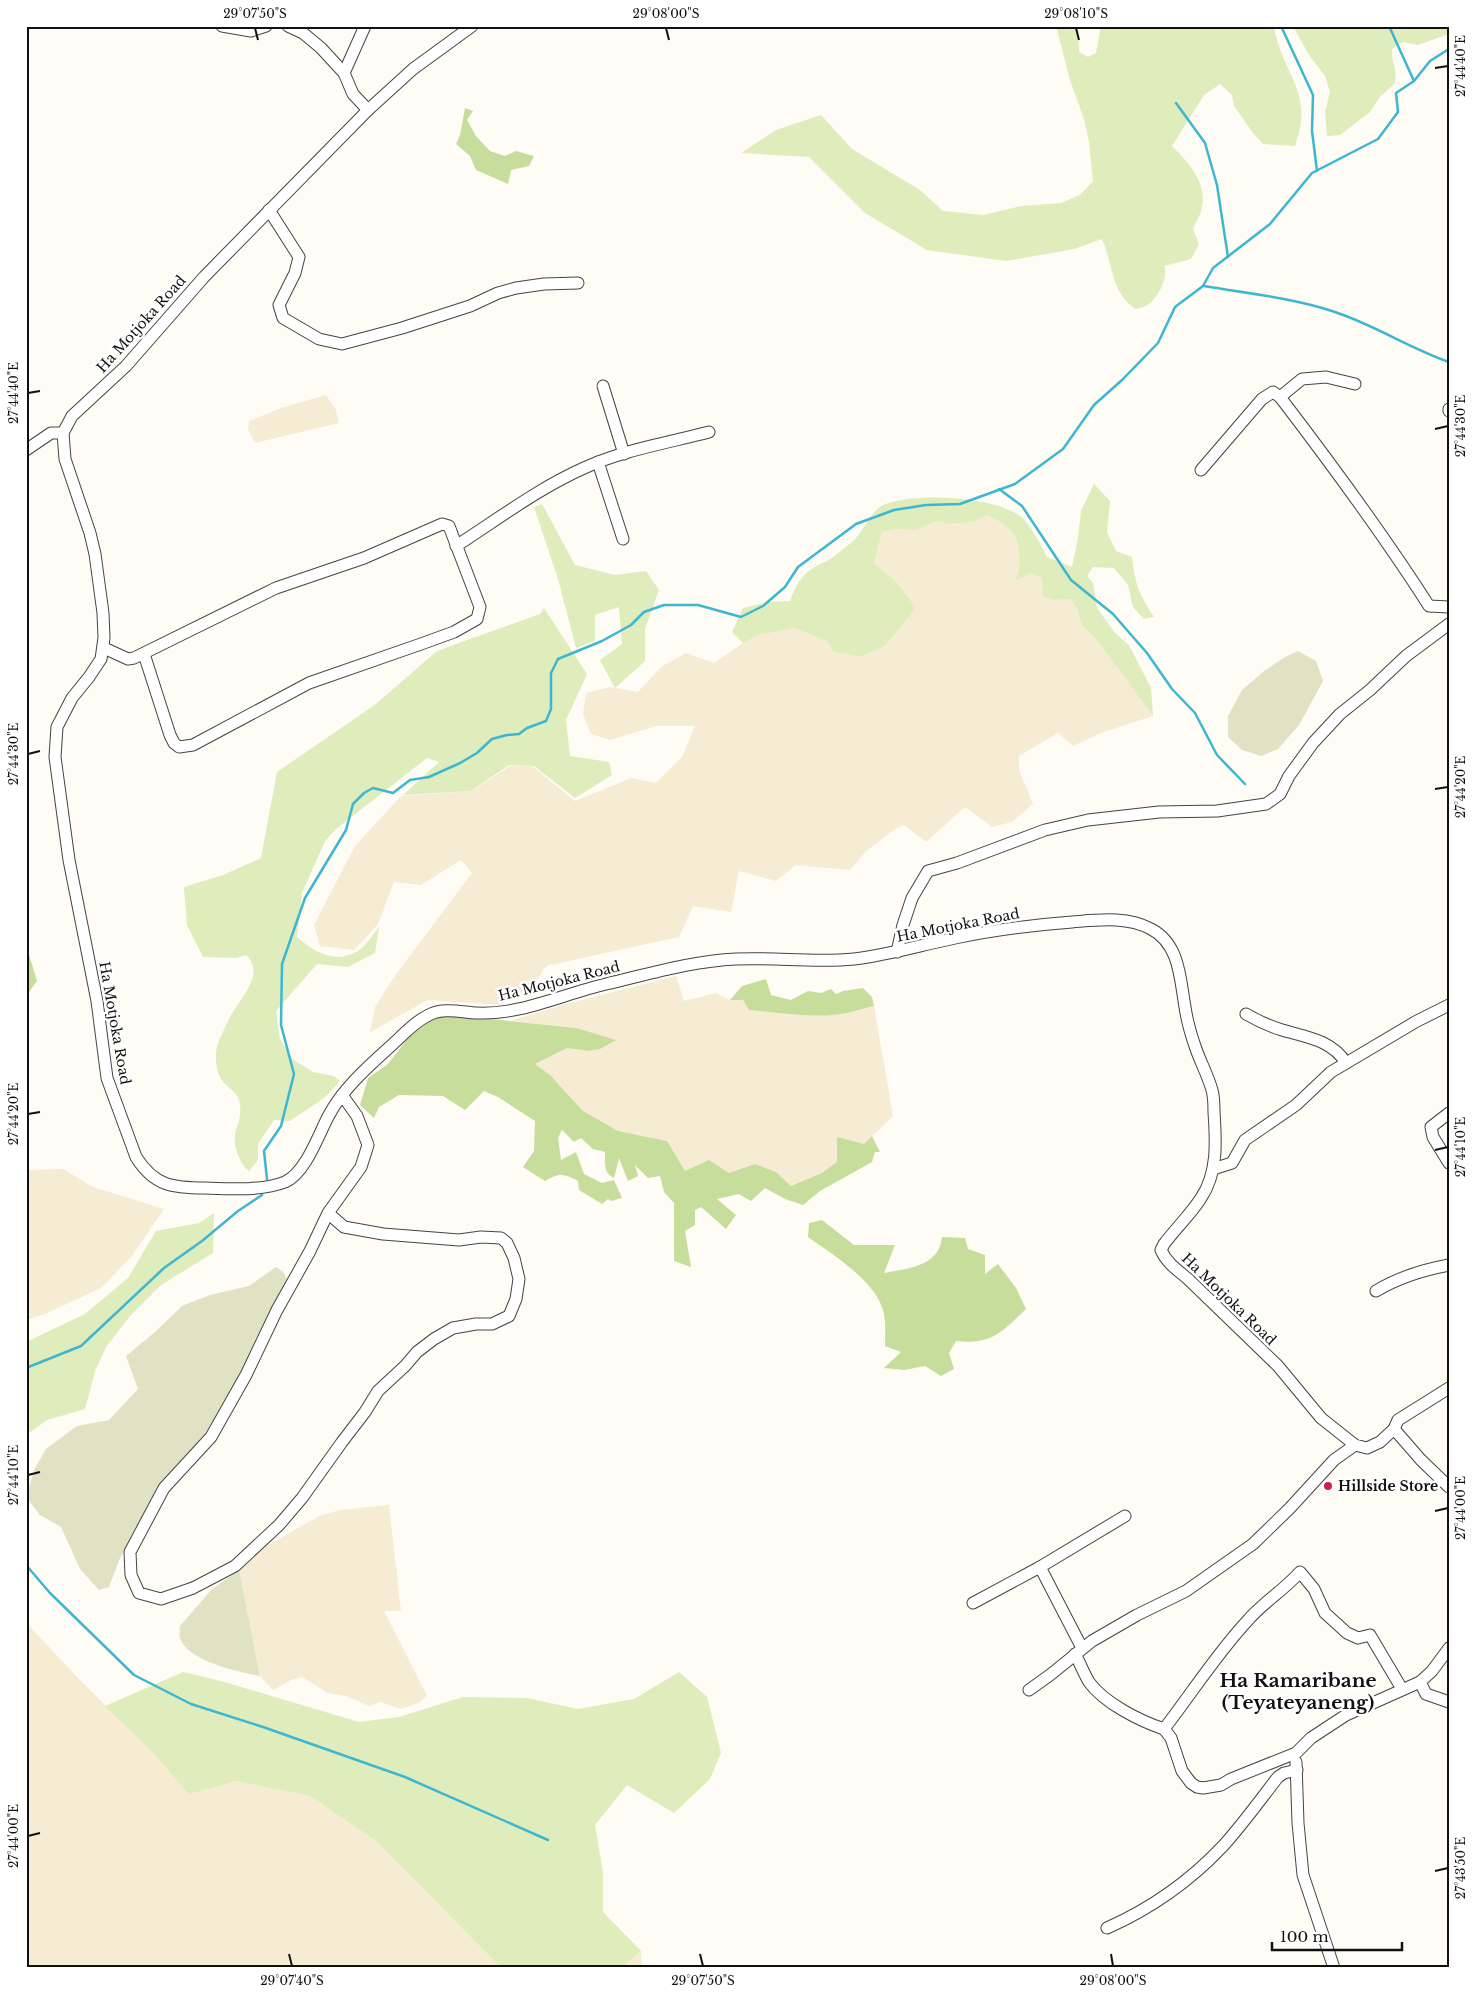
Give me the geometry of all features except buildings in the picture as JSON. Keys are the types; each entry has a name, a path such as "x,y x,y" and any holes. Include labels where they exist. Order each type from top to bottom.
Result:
{"street":[{"path":"222,26 251,31 266,26"},
{"path":"288,26 303,33 321,48 344,73 353,94 368,110"},
{"path":"344,73 365,26"},
{"name":"Ha Motjoka Road","path":"472,26 413,69 368,110 204,277 126,366 72,416 63,433 65,459 90,533 95,554 103,613 104,648 97,666 62,715 57,727 55,757 69,860 97,1000 107,1078 136,1157 152,1178 166,1185 185,1188 232,1189 264,1187 289,1181 300,1169 321,1134 329,1114 342,1095 411,1025 430,1013 453,1010 477,1013 500,1012 526,1008 588,988 705,962 761,958 827,961 852,959 897,952 958,937 1046,924 1113,919 1154,930 1165,940 1177,960 1190,1033 1213,1092 1216,1154 1213,1169 1203,1195 1164,1244 1161,1250 1163,1255 1173,1267 1187,1278 1278,1366 1321,1418 1355,1445"},
{"path":"269,210 299,257 295,273 279,305 283,318 319,339 342,344 402,328 470,306 498,293 516,288 544,284 578,283"},
{"path":"1280,397 1302,379 1326,377 1355,384"},
{"path":"603,386 624,454"},
{"path":"1201,470 1262,399 1273,392 1280,397 1338,472 1404,566 1429,606 1449,607"},
{"path":"456,546 540,492 583,468 624,454 709,432"},
{"path":"26,450 51,434 63,433"},
{"path":"598,462 623,539"},
{"path":"104,648 128,659 144,654 276,588 364,558 442,524 449,526 480,607 477,619 454,632 309,683 185,747 179,747 174,743 170,735 144,654"},
{"path":"897,952 912,898 928,871 956,863 1045,830 1088,820 1159,812 1217,811 1266,804 1280,794 1289,776 1313,743 1340,714 1370,690 1406,656 1449,624"},
{"path":"1213,1169 1232,1164 1245,1140 1296,1105 1331,1072 1417,1021 1449,1005"},
{"path":"1246,1014 1263,1024 1323,1043 1339,1051 1346,1063"},
{"path":"328,1213 344,1227 383,1234 459,1240 481,1237 501,1238 507,1243 514,1258 518,1279 516,1299 509,1316 492,1324 476,1324 453,1328 417,1352 378,1392 302,1498 280,1525 235,1566 193,1588 161,1599 139,1593 131,1575 130,1552 164,1488 211,1437 246,1374 276,1310 310,1251 328,1213 361,1167 368,1145 357,1116 342,1095"},
{"path":"1449,1113 1431,1127 1433,1137 1449,1163"},
{"path":"1376,1290 1394,1280 1413,1273 1449,1266"},
{"path":"1029,1690 1079,1651 1137,1615 1186,1591 1253,1544 1290,1508 1334,1460 1355,1445 1367,1448 1386,1438 1394,1429 1398,1420 1449,1388"},
{"path":"1394,1429 1421,1460 1449,1487"},
{"path":"973,1603 1040,1567 1125,1516"},
{"path":"1040,1567 1079,1651 1089,1682 1102,1696 1143,1720 1164,1729 1171,1738 1182,1771 1196,1787 1203,1788 1221,1785 1231,1779 1296,1753 1312,1738 1346,1715 1420,1682 1432,1671 1449,1648"},
{"path":"1164,1729 1220,1654 1250,1618 1285,1588 1300,1572 1314,1589 1325,1614 1347,1634 1358,1638 1370,1635 1402,1689"},
{"path":"1420,1682 1426,1694 1449,1702"},
{"path":"1296,1753 1298,1822 1303,1875 1334,1968"},
{"path":"1107,1928 1132,1917 1165,1896 1221,1848 1278,1777 1284,1773 1297,1770"}],"shaded area":[{"path":"326,395 336,410 339,423 255,443 248,429 249,421 281,408"},
{"path":"987,515 1000,520 1012,532 1021,552 1017,579 1032,573 1042,579 1056,600 1070,599 1077,609 1082,625 1095,638 1153,716 1101,733 1073,746 1058,733 1019,756 1019,770 1033,804 1012,822 992,827 965,807 926,842 904,825 895,829 865,852 850,870 796,865 776,881 739,871 731,912 693,906 679,937 546,966 529,993 499,1005 428,1000 370,1032 375,1007 394,977 472,873 461,860 421,885 394,882 378,924 354,950 320,946 314,925 355,846 401,796 472,791 510,766 532,766 575,801 631,778 656,783 682,757 695,726 656,726 610,740 591,734 583,714 586,693 610,687 638,692 661,667 686,653 714,663 743,643 759,635 794,628 827,641 834,652 860,657 885,646 916,608 897,582 874,563 882,532 896,529 916,530 936,520 951,524 974,522"},
{"path":"676,976 684,1001 716,993 730,1000 743,1000 749,1010 827,1015 847,1013 874,1006 893,1116 864,1144 822,1173 791,1186 776,1172 755,1164 729,1173 708,1160 685,1172 667,1141 618,1131 583,1111 550,1075 535,1064 567,1048 589,1051 576,1028 510,1021 562,1005"},
{"path":"63,1169 93,1187 164,1209 132,1256 101,1288 45,1314 26,1320 26,1170"},
{"path":"389,1505 401,1611 384,1611 427,1696 419,1703 400,1709 381,1702 369,1706 346,1696 328,1693 302,1677 291,1680 273,1690 260,1676 239,1570 265,1547 319,1516 340,1510"},
{"path":"26,1619 32,1629 152,1752 189,1793 236,1781 310,1796 376,1841 501,1968 26,1968"},
{"path":"641,1951 642,1968 621,1968"}],"green space":[{"path":"1056,26 1078,26 1079,52 1088,57 1096,53 1101,26 1274,26 1283,58 1295,84 1301,111 1300,127 1295,146 1263,144 1234,106 1232,95 1220,84 1204,95 1172,146 1195,173 1202,189 1203,198 1200,215 1193,229 1199,244 1191,259 1164,266 1165,276 1161,288 1155,298 1144,306 1136,309 1122,295 1117,287 1102,239 1074,249 1006,261 927,250 865,213 809,157 741,153 776,130 821,115 852,149 920,190 943,211 983,215 1021,206 1061,203 1080,195 1093,181 1089,142 1084,119 1070,80"},
{"path":"1293,26 1449,26 1449,33 1418,45 1403,42 1392,49 1396,73 1395,83 1379,98 1370,112 1340,135 1327,136 1325,112 1330,92 1325,76 1309,55"},
{"path":"465,108 473,111 467,120 476,136 490,151 505,156 516,151 534,156 529,166 511,170 508,184 476,170 470,156 456,144 460,135"},
{"path":"1094,484 1110,501 1107,532 1116,551 1132,557 1138,588 1154,617 1144,619 1133,607 1128,585 1114,568 1093,567 1087,576 1093,583 1097,608 1115,633 1129,645 1151,688 1153,716 1095,638 1082,625 1077,609 1070,599 1056,600 1043,597 1042,579 1032,573 1016,580 1020,558 1016,540 1006,526 987,515 974,522 951,524 936,521 916,530 896,529 882,532 874,563 897,582 916,608 885,646 860,657 834,652 827,641 794,628 759,635 743,643 732,632 743,608 768,602 790,601 797,585 806,573 851,543 879,508 897,501 914,498 953,498 973,500 1008,509 1024,519 1047,557 1072,567 1081,511"},
{"path":"542,504 575,565 615,575 646,571 659,590 645,629 645,661 615,688 600,660 622,644 619,607 595,615 595,641 576,648 558,579 534,507"},
{"path":"544,608 587,674 566,720 570,756 609,762 612,775 575,798 534,766 509,765 471,791 403,795 439,762 427,758 336,829 325,841 302,893 297,937 318,952 334,957 342,957 361,949 379,927 375,953 348,967 317,964 276,1011 280,1039 292,1059 313,1072 334,1076 340,1081 324,1098 290,1121 274,1120 258,1144 258,1160 249,1171 241,1162 235,1146 240,1115 239,1100 220,1077 216,1054 227,1023 247,991 253,976 253,969 246,955 237,958 203,957 187,925 184,887 223,875 261,858 277,772 376,704 437,651 540,614"},
{"path":"1298,651 1316,661 1323,681 1299,725 1278,749 1261,756 1242,750 1228,737 1228,716 1242,690 1264,671"},
{"path":"26,913 29,925 27,948 37,981 26,996"},
{"path":"766,979 771,995 791,1000 808,991 821,993 831,989 836,994 863,988 872,997 874,1006 835,1015 786,1014 749,1010 743,1000 730,1000 742,986"},
{"path":"446,1016 576,1028 616,1040 600,1049 589,1051 567,1048 535,1064 550,1075 583,1111 618,1131 667,1141 685,1171 709,1160 729,1173 755,1164 776,1172 791,1186 822,1173 837,1162 837,1137 864,1144 872,1136 880,1152 875,1152 872,1162 820,1191 803,1205 785,1199 765,1188 751,1201 739,1194 717,1199 736,1215 726,1229 701,1207 695,1210 695,1225 685,1231 691,1267 674,1261 674,1203 664,1192 660,1176 648,1178 635,1165 638,1176 628,1181 619,1158 614,1178 606,1170 605,1152 593,1149 581,1138 574,1142 562,1130 558,1138 561,1160 576,1152 584,1174 602,1183 614,1180 622,1198 611,1201 608,1199 602,1204 579,1190 578,1181 568,1176 558,1175 545,1181 523,1167 534,1151 535,1121 498,1097 484,1091 465,1110 443,1096 399,1095 379,1107 374,1118 360,1105 368,1078 388,1064 411,1034 434,1019"},
{"path":"214,1213 213,1253 161,1285 130,1316 106,1347 95,1371 85,1409 47,1420 26,1435 26,1342 85,1314 128,1278 156,1231 199,1223"},
{"path":"822,1220 854,1245 895,1245 884,1273 912,1267 929,1260 940,1247 942,1237 965,1238 968,1249 985,1255 985,1274 998,1264 1016,1288 1026,1309 1003,1330 987,1339 968,1342 956,1341 949,1353 954,1369 941,1376 925,1366 904,1370 884,1368 901,1352 885,1346 884,1314 880,1302 873,1291 853,1270 808,1237 809,1223"},
{"path":"276,1267 283,1272 288,1281 223,1407 199,1442 166,1476 120,1558 109,1587 99,1590 80,1569 61,1527 40,1515 26,1497 35,1468 46,1449 77,1426 109,1420 138,1389 126,1356 182,1306 210,1295 249,1286"},
{"path":"239,1570 260,1676 240,1672 203,1659 192,1653 180,1638 180,1626 212,1589"},
{"path":"183,1672 221,1681 359,1722 399,1717 463,1697 527,1698 578,1709 634,1699 679,1672 707,1697 721,1753 710,1779 674,1813 627,1785 595,1825 603,1872 603,1912 641,1951 621,1968 501,1968 376,1841 310,1796 236,1781 189,1794 152,1752 105,1706"}],"waterway":[{"path":"1281,26 1313,95 1312,131 1317,171"},
{"path":"1389,26 1414,81"},
{"path":"267,1179 264,1151 281,1126 294,1074 281,1025 282,964 305,898 346,830 353,804 364,793 373,788 393,793 410,780 429,777 460,763 477,753 492,739 519,734 527,728 546,721 551,709 551,673 558,659 602,641 631,625 644,612 664,605 698,605 741,617 763,606 785,587 798,567 856,524 894,510 926,505 960,504 1015,484 1063,449 1094,405 1122,380 1158,343 1175,307 1203,286 1213,268 1270,224 1312,173 1378,139 1398,112 1396,93 1414,81 1430,61 1449,49"},
{"path":"1176,103 1205,143 1217,185 1228,257"},
{"path":"1204,286 1317,306 1362,322 1449,362"},
{"path":"999,489 1022,506 1071,580 1113,614 1147,653 1172,689 1195,713 1217,755 1245,784"},
{"path":"26,1368 81,1346 164,1268 202,1241 238,1211 262,1195"},
{"path":"26,1565 50,1593 134,1675 191,1704 405,1777 548,1840"}],"place":[{"name":"Hillside Store","path":"1328,1486"}],"district":[{"name":"Ha Ramaribane (Teyateyaneng)","path":"1298,1691"}]}
